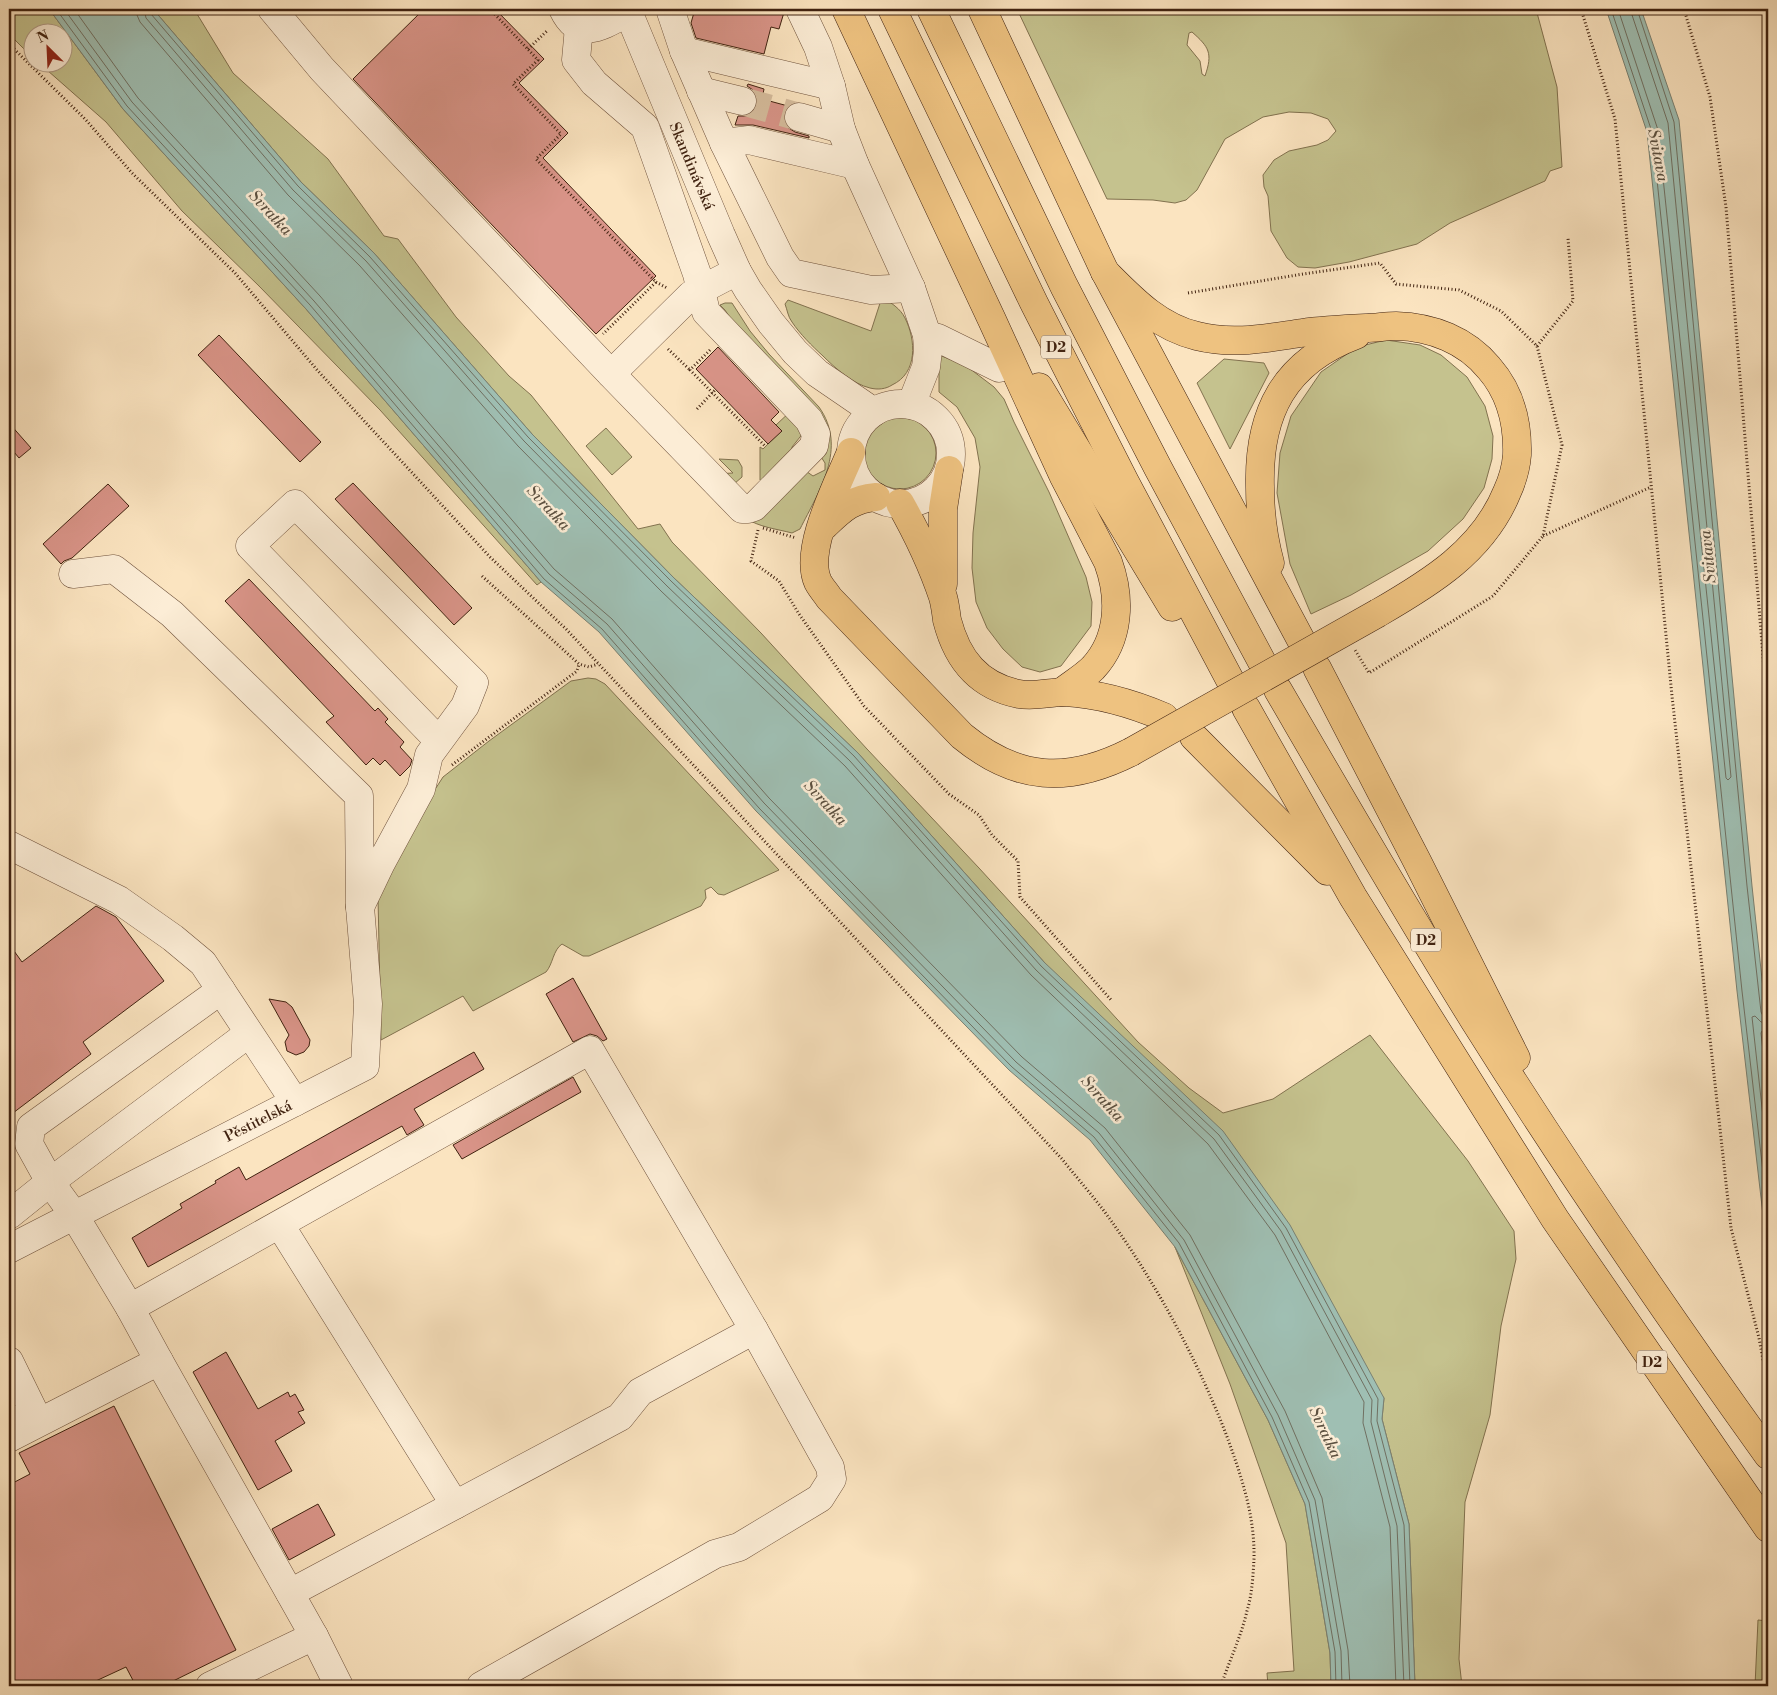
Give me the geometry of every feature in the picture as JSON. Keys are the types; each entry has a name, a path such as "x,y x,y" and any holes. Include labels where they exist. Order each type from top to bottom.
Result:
{"highway":[{"path":"846,9 1063,475 1108,562 1113,576 1116,597 1114,631 1106,650 1092,669 1062,692"},
{"name":"D2","path":"892,9 1034,303 1126,482 1225,682 1043,392 992,320"},
{"name":"D2","path":"931,9 1064,286 1158,468 1262,662"},
{"path":"982,9 1105,272 1296,631 1276,583 1262,532 1260,458 1264,436 1270,414 1280,391 1300,368 1324,349 1373,328"},
{"path":"853,444 819,531 814,565 818,582 829,598 962,736 984,753 1022,769 1060,774 1094,768 1131,752 1429,583 1470,548 1487,529 1501,507 1516,462 1515,418 1503,386 1482,359 1470,350 1444,335 1421,328 1394,326 1303,333 1249,341 1196,336 1182,332 1156,318 1136,303 1105,272"},
{"path":"943,598 943,509 948,470"},
{"path":"819,531 848,504 860,499 888,500 918,534 943,598 954,640 961,656 969,667 984,681 1021,695 1062,692 1111,698 1164,716"},
{"path":"1317,668 1581,1186"},
{"name":"D2","path":"1278,690 1362,835 1473,1019 1581,1186 1768,1454"},
{"name":"D2","path":"1246,708 1353,896 1555,1219 1768,1528"},
{"path":"1194,737 1353,896"}],"street":[{"path":"670,9 684,51 724,143 780,257 792,273 871,290 911,288"},
{"path":"800,9 818,46 831,86 841,129 855,165 911,288 927,335 926,367 911,405"},
{"name":"Skandinávská","path":"571,18 587,29 597,28 628,10 720,236 748,290 771,323 795,352 817,373 874,412"},
{"path":"279,11 322,69 587,349 742,509 754,507 814,446 817,440 816,434 809,420 706,312 697,274 645,127 594,84 576,60 571,18"},
{"path":"684,51 831,86"},
{"path":"701,91 742,101"},
{"path":"798,117 841,129"},
{"path":"724,143 749,140 855,165"},
{"path":"611,374 682,304 701,289 717,283 737,271"},
{"path":"927,335 938,338 999,368"},
{"name":"Skandinávská","path":"817,373 853,444"},
{"path":"898,404 911,405 925,409 936,418 944,429 950,442 951,456 948,470 943,481 925,498 913,502 888,500 866,488 858,478 853,465 853,444 860,426 874,412 886,406 898,404"},
{"path":"360,907 381,863 422,789 429,754 439,741 465,706 474,683 295,504 250,546 439,741"},
{"path":"73,574 114,569 172,614 359,796 360,907"},
{"path":"9,845 126,906 173,938 203,963 248,1034 295,1102"},
{"name":"Pěstitelská","path":"9,1249 365,1066 368,1004 360,907"},
{"path":"221,990 31,1127 29,1144 50,1182 74,1215 130,1308 314,1636 339,1686"},
{"path":"9,1215 50,1182 248,1034"},
{"path":"130,1308 590,1050 754,1330 830,1466 832,1479 820,1498 739,1547 715,1554 481,1686"},
{"path":"280,1225 455,1505"},
{"path":"290,1593 620,1417 640,1392 754,1330"},
{"path":"9,1361 34,1412 9,1425"},
{"path":"9,1438 159,1362"},
{"path":"210,1686 314,1636"}],"path":[{"path":"490,9 538,60 513,84 561,134 536,159 656,282 587,349"},
{"path":"1581,9 1615,119 1672,696 1731,1228 1759,1338 1768,1387"},
{"path":"1684,9 1710,97 1726,207 1768,717"},
{"path":"9,44 86,120 138,178 235,273 318,371 490,557 566,629 1062,1159 1106,1214 1154,1287 1186,1344 1218,1415 1244,1488 1251,1516 1254,1557 1251,1594 1243,1626 1221,1686"},
{"path":"1188,293 1380,263 1396,284 1459,290 1501,311 1537,346 1573,301 1568,238"},
{"path":"672,342 666,347 714,391 766,447"},
{"path":"690,370 710,350"},
{"path":"697,408 714,391"},
{"path":"1543,536 1651,487"},
{"path":"759,526 751,561 779,581 799,614 864,706 948,794 979,815 992,835 1018,861 1020,897 1112,1001"},
{"path":"482,576 579,664 589,667 598,664"},
{"path":"451,766 577,671 579,664"}],"shaded area":[{"path":"9,9 49,9 59,22 22,22 22,47 9,34"},
{"path":"153,9 194,9 233,73 328,159 384,236 398,239 456,317 509,376 531,395 638,529 660,524 672,542 761,633 1138,1042 1189,1088 1223,1113 1273,1099 1370,1035 1468,1161 1514,1231 1516,1259 1501,1326 1490,1415 1465,1502 1459,1659 1462,1686 1415,1686 1409,1524 1382,1419 1384,1398 1044,962 858,753 674,578 532,434 374,253 301,182"},
{"path":"1017,9 1536,9 1557,87 1562,167 1550,171 1545,181 1450,223 1417,244 1349,262 1315,268 1298,267 1287,258 1271,231 1268,196 1264,187 1263,175 1274,160 1289,151 1317,145 1328,140 1336,131 1328,119 1311,113 1289,112 1263,117 1225,139 1197,190 1186,200 1175,203 1153,200 1107,199","holes":["1192,32 1206,46 1208,51 1209,62 1205,76 1202,74 1200,61 1187,45 1189,33"]},
{"path":"72,40 123,109 306,309 541,582 537,585 380,410 259,286 182,211 106,122 49,72 72,72"},
{"path":"882,297 903,314 909,327 913,346 907,373 890,386 879,389 857,383 833,366 810,344 795,326 785,304 788,300 871,331"},
{"path":"732,303 750,331 819,407 827,422 831,438 831,454 828,469 800,529 792,533 762,526 746,518 800,467 813,476 825,470 825,463 720,305"},
{"path":"1386,340 1420,345 1441,355 1467,377 1485,406 1493,436 1492,459 1484,488 1463,519 1428,551 1351,595 1311,614 1290,564 1277,493 1280,453 1291,416 1321,372 1357,347"},
{"path":"939,355 965,365 994,387 1004,399 1049,492 1086,577 1092,602 1091,626 1061,666 1040,672 1022,667 1003,649 987,628 976,602 972,568 973,533 980,467 975,438 957,407 939,392"},
{"path":"1224,359 1264,363 1269,373 1230,449 1197,383"},
{"path":"792,410 808,427 792,447 791,461 766,486 760,480 760,447 763,449 781,431 776,425"},
{"path":"893,417 907,417 926,427 936,446 936,460 926,479 907,489 893,489 874,479 864,460 864,446 874,427"},
{"path":"606,428 632,457 612,475 586,446"},
{"path":"719,459 738,460 742,467 742,477 734,484 714,474 733,473"},
{"path":"588,678 596,679 605,684 779,870 724,895 718,894 711,887 705,890 706,898 701,906 589,956 583,956 562,944 546,972 473,1011 463,996 381,1040 378,897 425,805 443,777 489,741 571,681"},
{"path":"1175,1247 1268,1420 1305,1504 1330,1653 1331,1686 1268,1686 1267,1673 1294,1671 1286,1543 1230,1384"},
{"path":"1758,1620 1768,1621 1768,1686 1755,1686"}],"water":[{"name":"Svratka","path":"49,9 153,9 301,182 374,253 532,434 674,578 858,753 1044,962 1223,1131 1290,1225 1384,1398 1382,1419 1409,1524 1415,1686 1331,1686 1330,1653 1305,1504 1268,1420 1175,1247 1090,1140 1009,1070 756,811 599,632 541,582 306,309 123,109 72,40 72,22 59,22"},
{"name":"Svitava","path":"1606,9 1641,9 1679,120 1752,886 1768,1035 1768,1258 1737,991 1647,132"}],"building":[{"path":"424,9 495,9 544,59 519,83 568,133 543,158 656,276 596,334 353,79"},
{"path":"695,9 785,9 779,29 771,27 764,54 696,38 691,23"},
{"path":"748,84 764,89 762,99 788,106 784,113 787,127 795,132 809,136 809,138 753,125 735,125 738,116 747,116 754,111 757,105 757,96 747,86"},
{"path":"219,335 321,442 300,462 198,355"},
{"path":"718,347 779,412 771,420 782,431 768,444 696,369"},
{"path":"9,423 31,448 19,458 9,446"},
{"path":"353,483 472,608 454,625 335,499"},
{"path":"108,484 129,506 72,558 61,564 43,544"},
{"path":"249,579 375,711 378,708 388,719 385,722 404,742 400,747 412,760 410,766 400,776 385,760 380,765 373,758 366,765 326,722 334,716 225,601"},
{"path":"96,906 116,917 164,981 83,1042 91,1054 9,1116 9,944 22,962"},
{"path":"573,978 607,1039 603,1041 597,1036 590,1034 573,1042 546,994"},
{"path":"269,999 286,1002 292,1007 310,1040 309,1046 304,1052 296,1055 287,1051 285,1042 289,1035"},
{"path":"474,1052 484,1069 414,1109 424,1125 407,1135 402,1126 148,1267 132,1238 182,1208 180,1204 239,1167 246,1180"},
{"path":"573,1077 581,1092 462,1159 453,1145"},
{"path":"226,1352 258,1409 288,1392 290,1397 295,1394 304,1410 298,1412 305,1423 275,1441 292,1471 258,1490 193,1372"},
{"path":"114,1406 236,1650 163,1686 136,1686 126,1667 85,1686 9,1686 9,1485 30,1474 19,1453"},
{"path":"318,1504 335,1535 289,1560 272,1529"}],"tunnel":[{"path":"742,101 799,117"}]}
